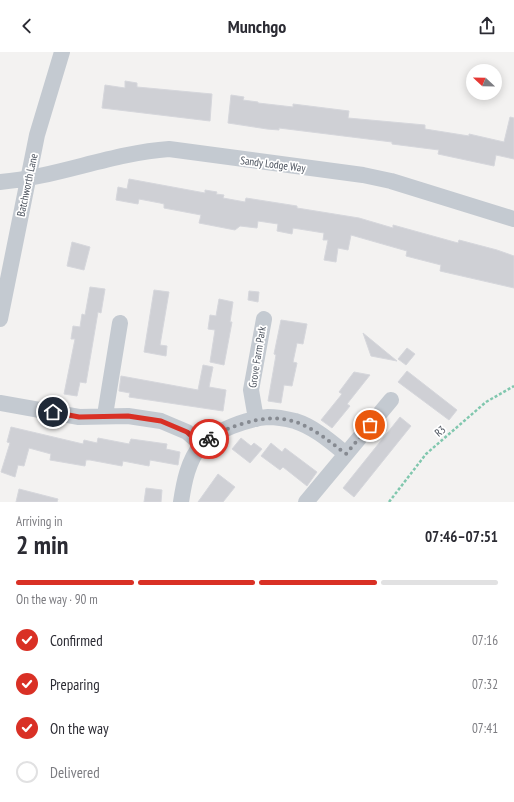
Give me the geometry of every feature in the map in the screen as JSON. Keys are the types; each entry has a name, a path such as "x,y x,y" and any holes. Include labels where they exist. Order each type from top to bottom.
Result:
{"street":[{"name":"Batchworth Lane","path":"0,319 29,179 36,135 62,52"},
{"name":"Sandy Lodge Way","path":"0,182 29,179 147,151 169,149 364,175 391,181 514,219"},
{"name":"Grove Farm Park","path":"256,419 252,390 264,319"},
{"path":"105,415 120,323"},
{"path":"306,502 391,400"},
{"path":"0,403 79,417 105,415 128,416 161,421 187,432 202,445"},
{"path":"181,502 187,472 202,445 218,432 256,419 268,417 296,422 313,430 346,454"}],"path":[{"name":"R3","path":"389,502 426,454 486,402 514,386"}],"building":[{"path":"125,81 137,83 137,87 212,94 210,121 102,108 105,85 125,88"},
{"path":"231,95 244,97 243,100 258,103 293,107 293,104 349,111 348,118 425,125 425,129 469,136 469,134 504,142 510,117 514,118 514,159 496,155 494,166 438,154 439,150 392,144 392,142 279,128 279,130 267,129 228,123"},
{"path":"129,179 205,193 205,190 217,192 216,194 224,195 223,198 245,202 246,198 297,206 297,208 359,218 393,228 393,225 458,243 459,240 497,250 514,256 514,288 440,271 441,265 406,256 407,251 351,235 348,250 338,248 336,262 324,260 328,240 323,240 324,233 293,228 292,234 277,231 278,224 258,221 257,228 240,226 235,230 199,223 201,215 164,208 164,204 139,199 138,204 116,200 118,187 127,189"},
{"path":"72,242 90,247 84,270 67,266"},
{"path":"90,287 105,289 101,313 98,312 86,383 80,382 77,396 64,394 75,339 71,339 73,326 80,327 82,314 85,315"},
{"path":"154,290 169,292 160,345 167,346 166,356 144,352"},
{"path":"249,291 259,292 258,302 248,300"},
{"path":"219,299 233,302 230,322 232,322 224,365 210,362 215,330 208,329 210,315 216,316"},
{"path":"281,320 307,324 303,344 297,343 293,362 297,363 292,386 284,385 281,403 268,401 276,355 274,354"},
{"path":"363,333 397,361 371,356"},
{"path":"407,348 415,354 406,365 398,359"},
{"path":"203,365 213,367 209,387 226,390 223,411 129,397 130,393 119,391 121,376 198,390"},
{"path":"407,371 457,410 449,420 398,382"},
{"path":"354,372 370,375 347,404 350,406 332,428 321,420 342,394 339,392"},
{"path":"400,417 411,426 354,497 343,488"},
{"path":"11,427 83,444 84,440 97,443 98,438 129,444 131,439 167,444 166,449 180,452 178,465 150,460 149,466 123,461 122,466 86,460 85,466 50,460 51,454 29,448 24,466 18,465 15,477 1,472 10,443 7,442"},
{"path":"241,438 251,446 254,443 262,449 250,463 232,449"},
{"path":"271,443 282,452 285,448 317,472 307,486 283,467 280,470 261,456"},
{"path":"218,474 235,487 223,502 198,502"},
{"path":"146,488 162,490 161,502 144,502"},
{"path":"19,489 58,499 57,502 16,502"}],"way so far":[{"path":"209,439 218,432 256,419 268,417 282,418 296,422 313,430 346,454 370,425"}],"route":[{"path":"53,412 79,417 105,415 128,416 161,421 174,425 187,432 202,445 209,439"}]}
